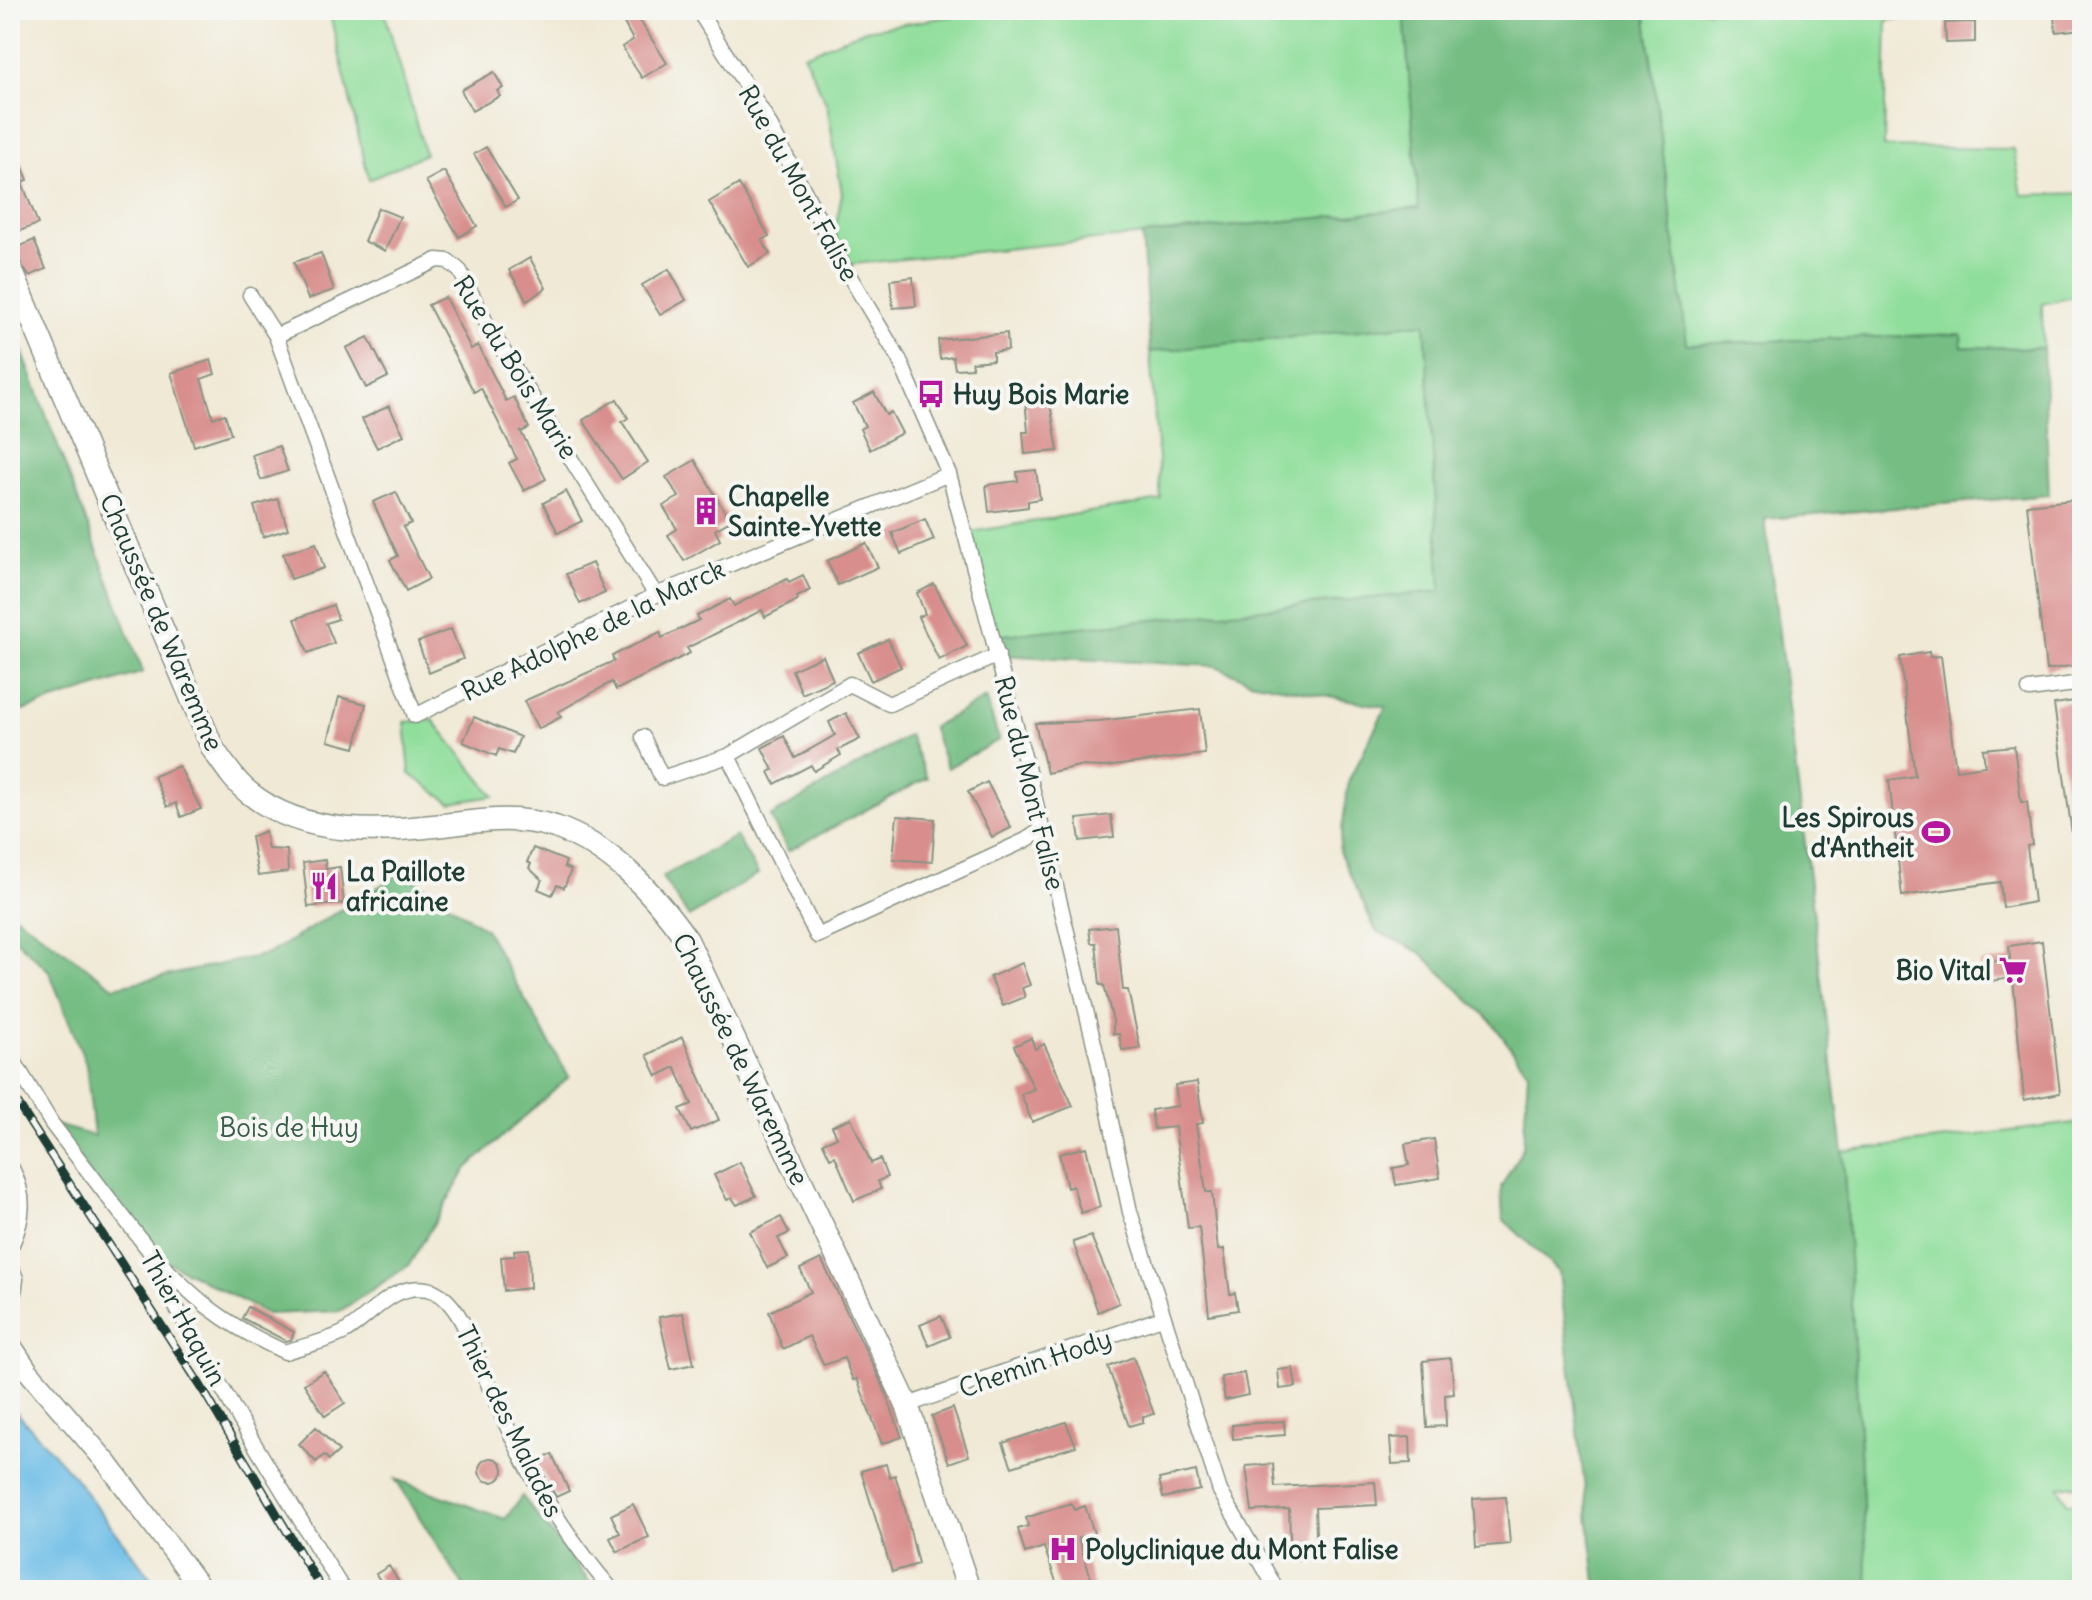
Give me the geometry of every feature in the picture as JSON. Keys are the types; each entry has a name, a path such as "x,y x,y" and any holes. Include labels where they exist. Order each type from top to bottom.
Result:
{"main road":[{"name":"Chaussée de Waremme","path":"10,267 213,749 246,791 276,811 308,824 381,828 500,817 553,827 587,842 636,879 661,904 687,940 907,1405 969,1590"},
{"path":"10,1171 19,1190 19,1212 10,1241"},
{"path":"10,1272 13,1293 10,1300"},
{"path":"10,1344 28,1371 108,1464 202,1590"}],"street":[{"name":"Rue du Mont Falise","path":"698,10 764,114 843,265 899,359 949,474 1043,829 1098,1060 1130,1212 1220,1491 1277,1590"},
{"name":"Rue du Bois Marie","path":"276,336 437,260 448,261 460,271 489,328 656,595"},
{"path":"250,295 276,336"},
{"name":"Rue Adolphe de la Marck","path":"276,336 415,716 656,595 949,474"},
{"path":"643,737 662,778 728,756 850,684 889,704 998,655"},
{"path":"2029,690 2082,683"},
{"path":"728,756 817,936 1026,840 1043,829"},
{"name":"Thier Haquin","path":"10,1055 52,1124 151,1253 150,1261 343,1590"},
{"name":"Thier des Malades","path":"151,1253 194,1299 237,1330 285,1352 343,1333 379,1303 410,1289 427,1289 441,1295 458,1314 539,1494 570,1542 612,1590"},
{"name":"Chemin Hody","path":"907,1405 1162,1318"}],"green space":[{"path":"329,10 384,10 425,154 369,180"},
{"path":"992,10 1404,10 1419,208 843,265 835,231 842,193 827,105 804,55 865,30"},
{"path":"1404,10 1645,10 1687,344 1961,334 1962,347 2043,348 2049,495 1765,519 1843,1152 1868,1590 1597,1590 1559,1272 1503,1219 1501,1187 1523,1147 1528,1072 1491,1021 1420,952 1376,931 1339,851 1349,780 1386,707 1250,681 1216,666 998,655 992,636 1441,591 1425,323 1150,352 1142,235 1419,208"},
{"path":"1645,10 1975,10 1975,15 1887,20 1884,147 2014,149 2022,195 2082,193 2082,295 2042,304 2043,348 1961,347 1960,334 1687,344"},
{"path":"10,319 143,672 10,715"},
{"path":"1425,323 1441,591 992,636 965,533 1161,500 1150,352"},
{"path":"986,698 999,740 947,768 932,727"},
{"path":"433,720 494,796 451,803 410,774 405,722"},
{"path":"909,735 927,778 788,851 770,817"},
{"path":"736,836 758,874 689,917 662,877"},
{"name":"Bois de Huy","path":"403,872 485,929 569,1077 467,1168 409,1265 340,1311 267,1314 151,1253 52,1124 94,1136 86,1064 49,971 10,934 10,912 114,987 268,954"},
{"path":"2082,1122 2082,1484 2059,1487 2067,1503 2082,1502 2082,1590 1868,1590 1843,1152"},
{"path":"395,1479 505,1519 522,1496 596,1590 466,1590"}],"water":[{"path":"10,1405 70,1472 160,1590 10,1590"}],"building":[{"path":"617,10 633,10 667,63 642,78 622,47 633,40"},
{"path":"2053,10 2082,10 2082,29 2056,32"},
{"path":"1975,22 1975,42 1946,43 1945,23"},
{"path":"494,72 503,88 497,91 500,96 472,111 461,90"},
{"path":"10,135 28,180 22,182 38,224 17,232 10,214"},
{"path":"486,147 518,200 506,207 474,154"},
{"path":"444,171 477,226 459,237 426,181"},
{"path":"739,184 769,236 762,240 770,254 748,267 709,202"},
{"path":"378,208 400,217 385,251 364,241"},
{"path":"34,240 46,269 29,276 12,250"},
{"path":"321,253 334,290 308,299 294,262"},
{"path":"530,258 546,288 527,301 509,270"},
{"path":"669,269 686,300 660,315 642,285"},
{"path":"913,277 916,306 893,308 890,280"},
{"path":"445,297 471,349 478,345 506,401 514,397 529,428 521,432 546,479 524,491 509,463 517,459 481,388 474,392 428,305"},
{"path":"1007,333 1008,350 993,352 993,360 972,362 972,368 955,369 953,357 940,359 938,340"},
{"path":"368,337 388,377 366,388 346,348"},
{"path":"211,360 215,374 201,379 213,418 225,414 231,434 194,446 171,373"},
{"path":"874,392 886,415 891,412 902,433 870,450 860,429 865,426 853,403"},
{"path":"1049,397 1058,451 1025,454 1023,432 1028,432 1025,399"},
{"path":"617,399 628,418 622,422 648,462 622,479 583,420"},
{"path":"389,406 404,435 377,448 362,419"},
{"path":"279,446 288,471 261,480 252,455"},
{"name":"Chapelle Sainte-Yvette","path":"695,460 730,521 715,530 720,540 684,561 668,535 677,529 663,506 679,497 666,477"},
{"path":"1036,470 1040,499 1028,501 1028,507 989,512 986,485 1018,481 1017,472"},
{"path":"566,491 582,521 558,533 543,503"},
{"path":"396,492 411,523 403,527 429,579 406,591 390,560 398,556 373,502"},
{"path":"278,499 288,529 263,537 254,506"},
{"path":"2082,499 2082,664 2046,670 2027,505"},
{"path":"925,519 934,540 901,554 892,533"},
{"path":"316,543 324,568 291,579 283,554"},
{"path":"866,543 878,567 838,585 827,561"},
{"path":"592,563 605,593 580,604 566,574"},
{"path":"803,575 810,590 797,597 798,600 765,617 762,610 687,648 690,653 616,690 612,682 558,712 561,717 538,729 524,701 614,661 612,656 660,632 662,638 699,620 697,616 730,599 734,606 787,579 789,582"},
{"path":"934,584 967,646 939,660 918,617 925,614 917,593"},
{"path":"333,605 338,619 326,623 334,643 308,653 295,619"},
{"path":"451,629 463,659 429,673 418,642"},
{"path":"888,639 901,667 871,681 858,653"},
{"path":"1929,652 1930,657 1941,656 1956,770 1985,766 1983,749 2014,746 2021,802 2027,802 2032,845 2027,846 2034,902 2003,908 2000,882 1902,896 1889,780 1915,776 1900,657"},
{"path":"823,656 833,680 802,694 792,670"},
{"path":"339,697 366,704 355,748 328,741"},
{"path":"2082,700 2082,840 2073,841 2054,704"},
{"path":"1200,709 1205,754 1105,767 1079,766 1047,773 1035,723 1099,721"},
{"path":"846,713 860,739 838,750 841,755 814,771 811,765 775,784 769,772 773,770 762,748 784,736 795,758 835,735 829,722"},
{"path":"474,717 520,737 513,754 499,749 496,756 463,742"},
{"path":"179,766 201,809 181,817 176,803 167,807 154,776"},
{"path":"987,782 1011,828 992,837 968,792"},
{"path":"1111,815 1114,837 1080,841 1077,819"},
{"path":"897,816 935,819 932,862 893,859"},
{"path":"265,831 268,849 287,850 288,872 258,876 251,837"},
{"path":"533,848 566,861 564,867 571,870 564,888 557,885 552,895 538,889 542,880 529,868 531,864 527,862"},
{"name":"La Paillote africaine","path":"325,860 326,869 340,867 344,903 308,907 303,863"},
{"path":"1116,926 1123,990 1128,990 1140,1048 1122,1050 1119,1034 1113,1034 1104,985 1100,985 1096,943 1091,943 1089,929"},
{"path":"2042,941 2060,1093 2024,1100 2013,978 1982,982 1980,963 2010,959 2009,946"},
{"path":"1022,963 1030,985 1022,988 1025,997 1003,1006 990,977"},
{"path":"682,1037 719,1120 691,1132 680,1109 692,1104 675,1067 657,1076 647,1055"},
{"path":"1031,1038 1035,1049 1044,1044 1073,1106 1032,1122 1021,1094 1034,1089 1014,1046"},
{"path":"1197,1082 1203,1123 1196,1124 1206,1192 1212,1192 1218,1250 1224,1249 1230,1294 1235,1293 1238,1310 1209,1315 1199,1227 1188,1228 1175,1127 1154,1129 1151,1110 1178,1106 1175,1085"},
{"path":"851,1118 871,1163 880,1159 887,1177 878,1181 881,1189 854,1201 835,1156 830,1158 823,1143 837,1137 832,1126"},
{"path":"1434,1139 1440,1178 1396,1185 1393,1168 1409,1165 1405,1144"},
{"path":"1086,1147 1100,1207 1081,1213 1073,1186 1067,1188 1059,1154"},
{"path":"740,1162 756,1196 737,1205 732,1198 727,1200 714,1175"},
{"path":"781,1217 789,1233 778,1238 788,1258 767,1268 750,1232"},
{"path":"1091,1236 1119,1303 1098,1312 1073,1242"},
{"path":"529,1249 530,1288 504,1291 501,1257 515,1256 514,1250"},
{"path":"821,1259 883,1386 902,1437 882,1444 857,1379 853,1380 844,1358 824,1365 809,1336 783,1349 769,1312 811,1292 800,1269"},
{"path":"248,1307 294,1332 291,1340 286,1341 242,1318"},
{"path":"683,1313 694,1364 671,1369 659,1317"},
{"path":"941,1316 950,1337 929,1346 920,1325"},
{"path":"1133,1357 1154,1414 1143,1416 1143,1422 1129,1426 1108,1367"},
{"path":"1451,1358 1454,1394 1445,1395 1446,1426 1427,1427 1423,1361"},
{"path":"1293,1368 1296,1387 1280,1389 1278,1370"},
{"path":"324,1371 345,1403 325,1416 304,1384"},
{"path":"1244,1373 1248,1395 1225,1400 1221,1377"},
{"path":"953,1408 969,1456 949,1463 932,1416"},
{"path":"1284,1421 1285,1435 1233,1439 1232,1425"},
{"path":"1066,1422 1076,1446 1012,1467 1003,1443"},
{"path":"316,1427 339,1451 329,1460 324,1455 316,1462 299,1444"},
{"path":"1410,1437 1411,1463 1392,1464 1390,1438"},
{"path":"552,1454 569,1491 556,1497 536,1461"},
{"path":"491,1458 499,1462 503,1470 499,1478 491,1482 483,1478 479,1470 483,1462"},
{"path":"886,1464 890,1477 895,1475 903,1500 918,1564 892,1572 861,1471"},
{"path":"1273,1464 1275,1487 1375,1482 1377,1505 1315,1508 1317,1559 1291,1560 1289,1509 1252,1511 1246,1466"},
{"path":"1196,1471 1200,1490 1163,1498 1159,1479"},
{"path":"1506,1497 1510,1544 1476,1547 1473,1499"},
{"path":"1071,1503 1074,1510 1085,1506 1094,1533 1078,1538 1095,1590 1059,1590 1044,1547 1025,1553 1018,1529 1028,1526 1026,1518"},
{"path":"633,1504 649,1537 617,1552 610,1538 620,1533 611,1515"},
{"path":"389,1566 404,1590 386,1590 376,1574"}],"railway":[{"path":"10,1092 200,1385 322,1590"}],"place":[{"name":"Huy Bois Marie","path":"931,394"},
{"name":"Chapelle Sainte-Yvette","path":"706,511"},
{"name":"Les Spirous d'Antheit","path":"1936,832"},
{"name":"La Paillote africaine","path":"324,886"},
{"name":"Bio Vital","path":"2013,970"},
{"name":"Polyclinique du Mont Falise","path":"1063,1549"}]}
